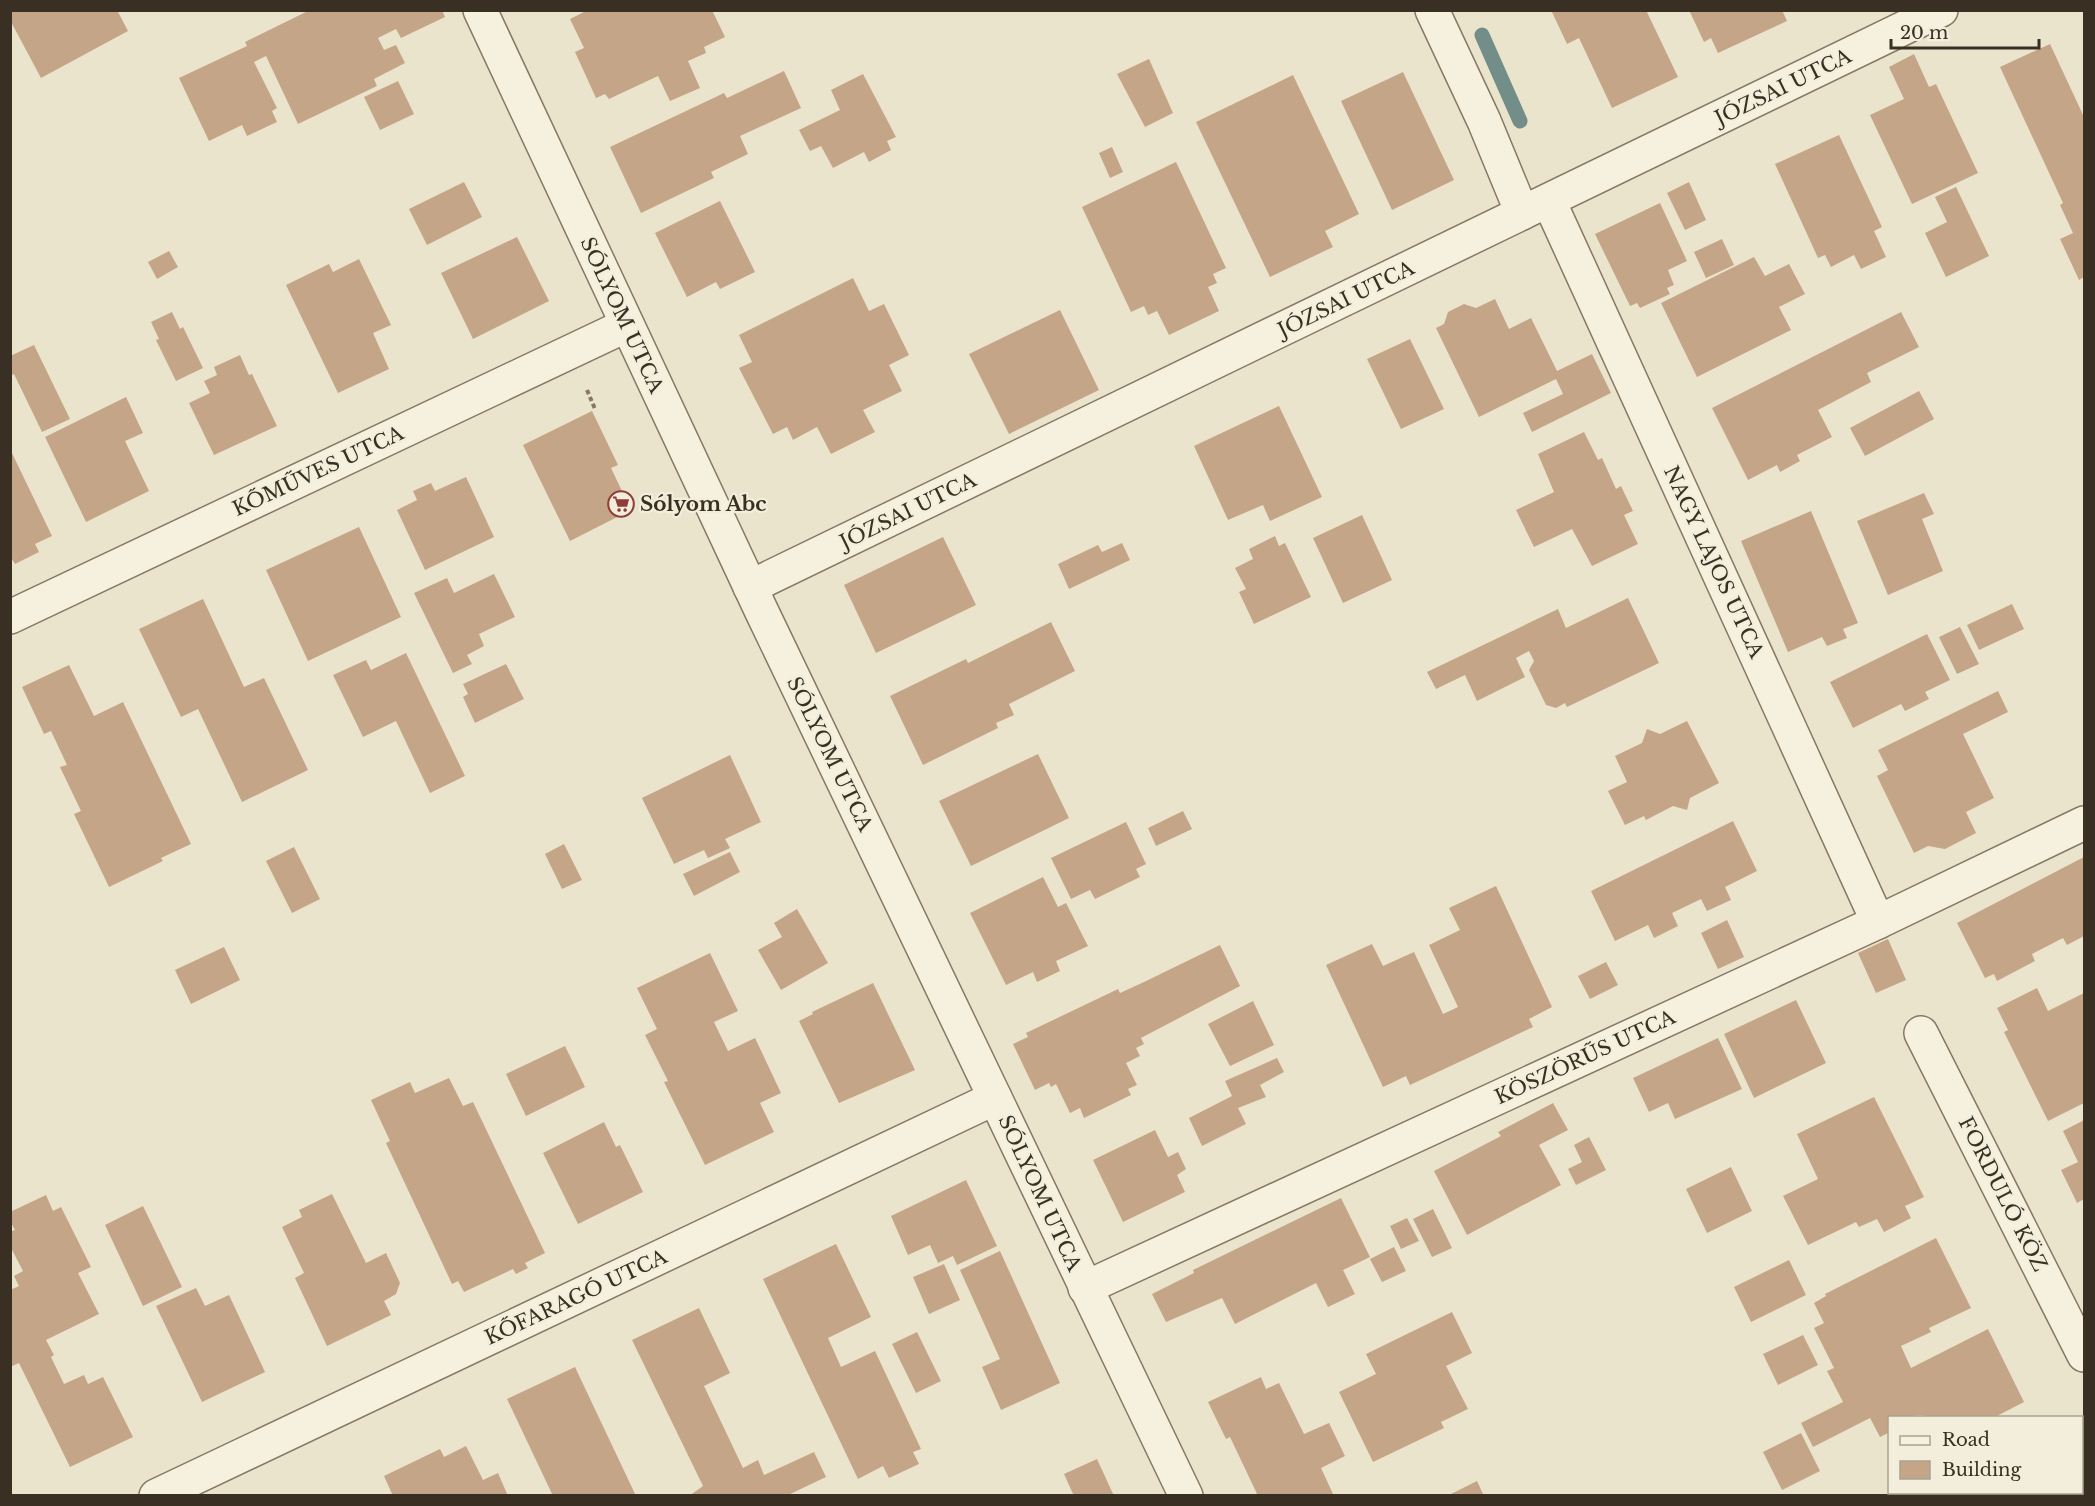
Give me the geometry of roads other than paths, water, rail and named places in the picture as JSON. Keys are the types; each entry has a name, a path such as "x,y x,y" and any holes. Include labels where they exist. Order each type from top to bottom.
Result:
{"street":[{"name":"SÓLYOM UTCA","path":"480,10 750,587 1084,1288 1186,1496"},
{"name":"NAGY LAJOS UTCA","path":"1432,10 1484,121 1536,207 1604,328 1709,548 1878,922"},
{"name":"JÓZSAI UTCA","path":"750,587 1941,10"},
{"name":"KŐMŰVES UTCA","path":"10,617 627,325"},
{"name":"KÖSZÖRŰS UTCA","path":"1084,1288 1878,922 2085,823"},
{"name":"FORDULÓ KÖZ","path":"1921,1032 2085,1356"},
{"name":"KŐFARAGÓ UTCA","path":"156,1496 995,1098"}],"waterway":[{"path":"1482,35 1520,121"}],"place":[{"name":"Sólyom Abc","path":"621,504"}]}
